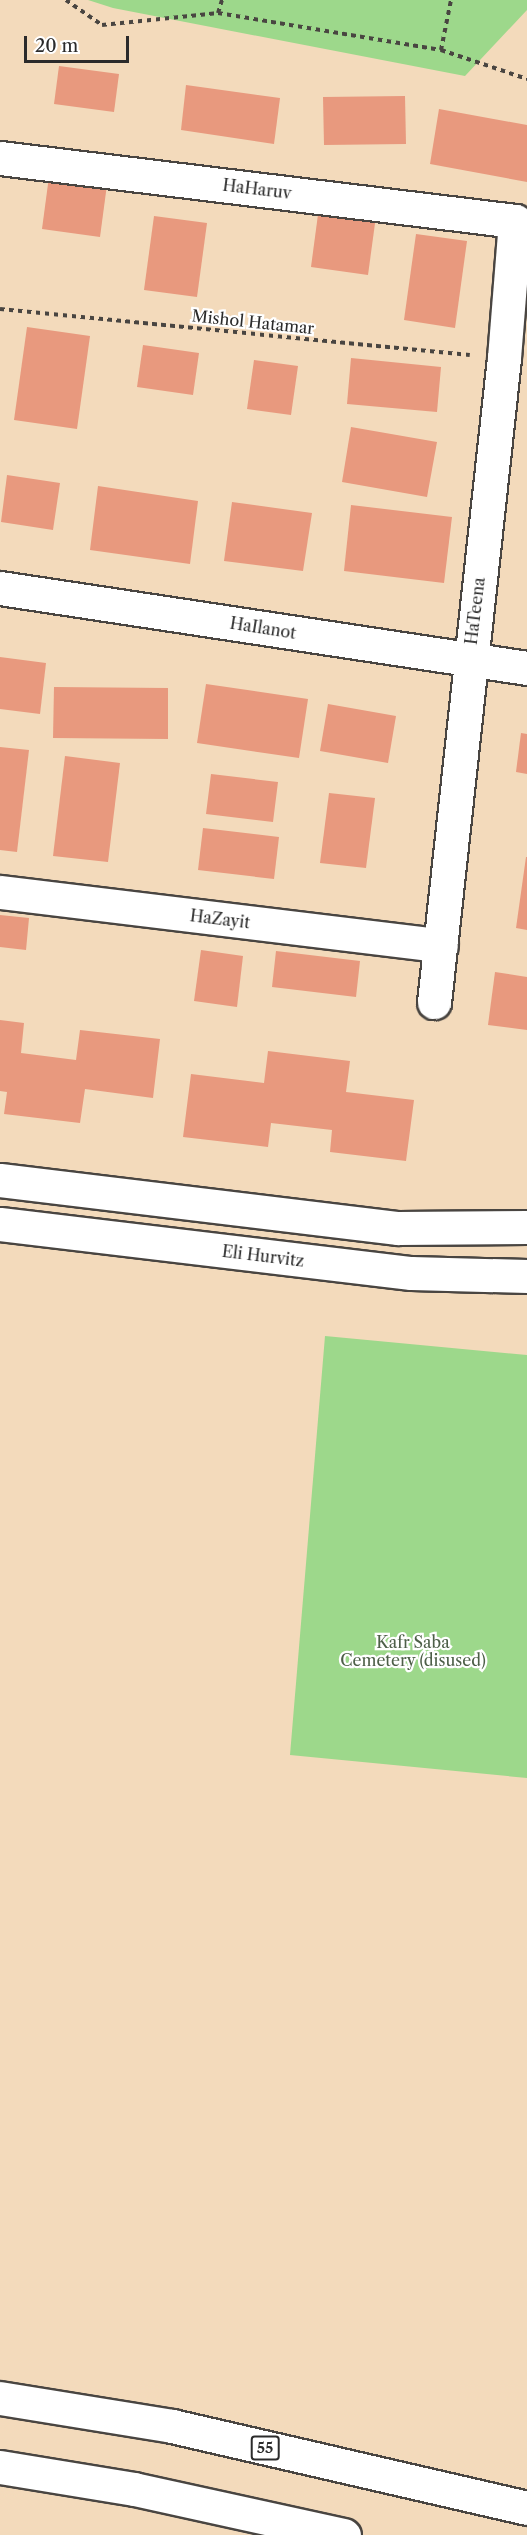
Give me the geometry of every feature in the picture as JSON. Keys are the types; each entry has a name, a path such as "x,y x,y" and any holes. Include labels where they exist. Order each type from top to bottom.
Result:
{"main road":[{"name":"HaHaruv","path":"0,158 515,221"},
{"name":"HaTeena","path":"434,1002 469,659 504,358 515,221"},
{"name":"HaIlanot","path":"0,588 527,668"},
{"name":"HaZayit","path":"0,892 441,945"},
{"path":"0,1180 398,1228 527,1227"},
{"name":"Eli Hurvitz","path":"0,1224 411,1274 527,1276"},
{"name":"55","path":"0,2398 172,2426 527,2508"},
{"path":"0,2467 134,2489 344,2535"}],"path":[{"path":"66,0 102,25 218,13 441,50 527,79"},
{"path":"218,13 222,0"},
{"path":"441,50 451,0"},
{"name":"Mishol Hatamar","path":"0,309 504,358"}],"green space":[{"path":"88,0 527,0 527,10 465,76 113,8"},
{"name":"Kafr Saba Cemetery (disused)","path":"325,1336 527,1355 527,1778 290,1755"}],"building":[{"path":"59,66 119,74 114,112 54,104"},
{"path":"186,85 280,98 274,144 181,130"},
{"path":"405,96 406,144 324,145 323,97"},
{"path":"439,109 527,125 527,182 430,164"},
{"path":"50,169 108,177 100,237 42,229"},
{"path":"319,207 376,216 368,275 311,267"},
{"path":"154,216 207,223 197,297 144,290"},
{"path":"416,234 467,241 455,328 404,320"},
{"path":"27,327 90,336 77,429 14,420"},
{"path":"143,345 199,353 193,395 137,387"},
{"path":"351,358 441,367 437,412 347,404"},
{"path":"254,360 298,366 291,415 247,409"},
{"path":"351,427 437,442 427,497 342,482"},
{"path":"7,475 60,483 53,530 1,522"},
{"path":"98,486 198,501 190,564 90,550"},
{"path":"232,502 312,513 303,571 224,561"},
{"path":"351,505 452,517 444,583 344,571"},
{"path":"0,657 46,663 40,714 0,709"},
{"path":"206,684 308,699 299,758 197,743"},
{"path":"54,687 168,688 168,739 53,738"},
{"path":"328,704 396,716 388,763 320,751"},
{"path":"521,733 527,734 527,774 516,772"},
{"path":"0,747 29,750 17,852 0,850"},
{"path":"65,756 120,763 108,862 53,856"},
{"path":"211,774 278,782 273,822 206,814"},
{"path":"329,793 375,798 366,868 320,863"},
{"path":"203,828 279,837 274,879 198,870"},
{"path":"527,857 527,930 516,928"},
{"path":"0,915 29,918 26,950 0,947"},
{"path":"201,950 243,956 237,1007 194,1001"},
{"path":"276,951 360,961 356,997 272,987"},
{"path":"495,972 527,977 527,1030 488,1025"},
{"path":"0,1020 24,1023 21,1053 76,1060 80,1030 160,1039 153,1098 85,1089 80,1123 4,1114 7,1092 0,1091"},
{"path":"268,1051 350,1061 346,1092 414,1100 406,1161 330,1152 332,1130 271,1123 268,1147 183,1137 191,1074 264,1083"}]}
